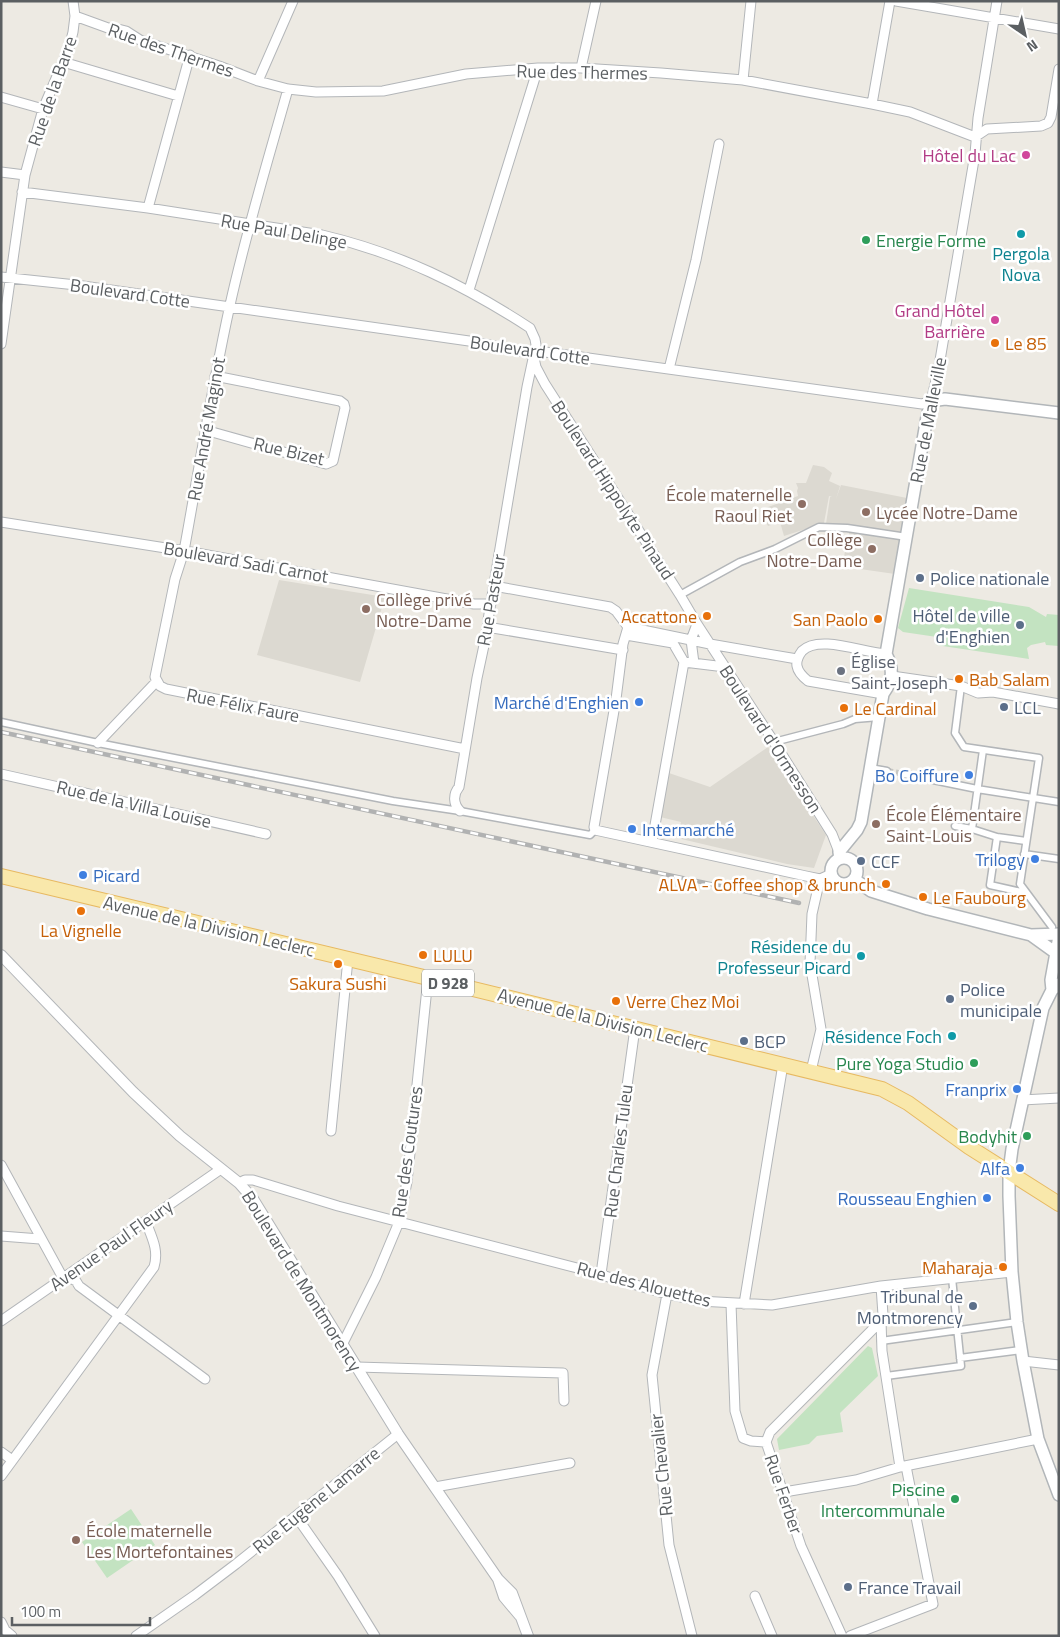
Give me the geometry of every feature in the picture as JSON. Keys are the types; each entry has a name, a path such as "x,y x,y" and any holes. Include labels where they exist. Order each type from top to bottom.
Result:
{"main road":[{"name":"Boulevard Cotte","path":"931,401 945,399 1059,414"},
{"name":"Rue de Malleville","path":"892,676 891,664 886,654 931,401"},
{"path":"840,855 855,864 857,872 854,879 847,884 841,884 826,876 861,822 883,694 892,676"},
{"name":"Avenue de la Division Leclerc","path":"1,876 882,1089 893,1094 1059,1204"},
{"path":"854,879 871,891 912,905 1032,934 1056,932 1056,953 1051,980 1056,989 1043,1008 1022,1100 1009,1172 1012,1272 1022,1356 1038,1439 1059,1495"},
{"path":"1032,934 1056,953"}],"street":[{"name":"Rue de la Barre","path":"1,344 25,175 43,109 63,62 73,32 75,16 73,1"},
{"path":"258,80 293,1"},
{"path":"581,68 596,1"},
{"path":"743,80 751,1"},
{"path":"872,104 890,1"},
{"path":"896,1 1059,29"},
{"name":"Rue de Malleville","path":"931,401 943,344 975,154 975,137 997,1"},
{"name":"Rue des Thermes","path":"75,16 108,28 126,32 140,40 288,89 316,92 383,91 466,74 538,68 581,68 743,80 910,112 975,137"},
{"path":"148,208 190,56"},
{"path":"63,62 178,96"},
{"path":"469,290 538,68"},
{"path":"975,137 987,129 1041,126 1048,123 1051,117 1059,69"},
{"name":"Rue André Maginot","path":"184,551 205,430 230,307 250,225 288,89"},
{"path":"1,97 43,109"},
{"path":"669,369 696,260 719,144"},
{"path":"1,172 25,175"},
{"name":"Rue Paul Delinge","path":"22,192 148,208 322,235 392,255 469,290 530,328 536,345 534,354"},
{"name":"Boulevard Cotte","path":"1,277 76,285 469,341 534,354 545,352 922,404 931,401"},
{"name":"Boulevard Hippolyte Pinaud","path":"534,354 536,367 545,384 710,644"},
{"name":"Rue Pasteur","path":"460,811 454,801 456,790 459,786 534,354"},
{"name":"Rue Bizet","path":"205,430 326,464 333,461 345,408 340,400 216,376"},
{"path":"527,387 535,384 545,384"},
{"name":"Boulevard Sadi Carnot","path":"1,522 184,551 474,604 491,604"},
{"path":"680,595 740,562 775,549 819,527 847,528 907,537"},
{"path":"98,743 156,682 155,672 175,579 184,551"},
{"path":"494,586 610,607 616,611 627,631 595,830"},
{"path":"694,663 691,640 697,624"},
{"path":"487,628 623,650"},
{"path":"627,631 798,659"},
{"path":"652,842 684,662 674,640"},
{"name":"Boulevard d'Ormesson","path":"710,644 832,834 840,855"},
{"path":"883,694 808,681 803,678 797,665 798,659 804,650 814,644 834,645 886,654"},
{"path":"684,662 723,664 725,655 732,648"},
{"path":"892,676 961,686 978,693 993,692 1059,704"},
{"name":"Rue Félix Faure","path":"156,682 166,689 465,750"},
{"path":"961,686 955,733 964,747 1038,758 1020,884 1056,932"},
{"path":"774,742 843,724 855,719 879,717"},
{"path":"1,722 393,801 460,811 590,835 595,830"},
{"path":"972,829 983,750"},
{"path":"870,768 887,771"},
{"name":"Rue de la Villa Louise","path":"1,774 266,834"},
{"path":"904,774 977,789 1059,802"},
{"path":"955,826 997,837 1026,841"},
{"path":"595,830 826,876 812,914 810,963 821,1029 811,1071"},
{"path":"997,837 990,885 1026,893"},
{"path":"1024,854 1059,859"},
{"name":"Boulevard de Montmorency","path":"1,955 133,1092 174,1130 239,1183 253,1199 277,1235 342,1345 398,1434 498,1578 512,1593 528,1636"},
{"path":"331,1131 348,959"},
{"name":"Rue des Coutures","path":"342,1345 376,1277 399,1222 407,1182 428,978"},
{"name":"Rue Charles Tuleu","path":"601,1274 635,1028"},
{"path":"744,1304 783,1064"},
{"path":"1022,1100 1059,1098"},
{"path":"1,1165 40,1238 65,1277 76,1281 79,1286 118,1316 205,1379"},
{"name":"Avenue Paul Fleury","path":"1,1322 222,1169"},
{"name":"Rue des Alouettes","path":"239,1183 245,1180 253,1180 338,1206 699,1301 772,1305 881,1286 1012,1272"},
{"path":"1,1476 154,1267 157,1257 146,1222"},
{"path":"1,1236 40,1238"},
{"path":"886,1376 961,1366 952,1278"},
{"path":"766,1442 770,1432 881,1321 884,1315 881,1286"},
{"name":"Rue Chevalier","path":"667,1294 652,1375 669,1545 692,1636"},
{"name":"Rue Ferber","path":"731,1304 735,1411 743,1438 751,1441 766,1442 802,1546 842,1636"},
{"path":"850,1636 933,1604 903,1466 886,1376 881,1341 881,1321"},
{"path":"881,1341 1017,1322"},
{"path":"960,1358 1022,1356 1059,1365"},
{"path":"357,1367 562,1373 564,1401"},
{"name":"Rue Eugène Lamarre","path":"136,1636 195,1595 398,1434"},
{"path":"784,1492 856,1480 903,1466 1038,1439"},
{"path":"1,1452 12,1460"},
{"path":"435,1487 570,1463"},
{"path":"296,1516 338,1576 375,1636"},
{"path":"755,1596 772,1636"}],"shaded area":[{"path":"813,465 824,467 832,473 829,481 840,486 836,499 841,485 907,498 901,534 826,524 830,497 832,497 829,496 824,523 784,536 780,522 768,526 760,510 798,496 796,483 806,483"},
{"name":"Collège Notre-Dame","path":"850,529 901,537 895,574 853,568 853,562 843,561"},
{"path":"279,580 385,597 360,682 257,655"},
{"path":"768,747 826,835 814,868 787,864 677,838 681,822 660,817 666,772 710,787"}],"green space":[{"path":"909,588 1029,607 1046,617 1047,614 1059,615 1059,646 1046,645 1045,642 1031,645 1027,648 1029,659 936,645 937,637 903,632 898,628"},
{"path":"868,1346 872,1348 878,1376 840,1413 843,1432 817,1436 809,1444 779,1450 777,1439"},
{"path":"131,1509 155,1545 107,1578 82,1542"}],"tunnel":[{"path":"887,771 904,774"}],"railway":[{"path":"1,732 799,903"}],"place":[{"name":"Hôtel du Lac","path":"1026,155"},
{"name":"Pergola Nova","path":"1021,234"},
{"name":"Energie Forme","path":"866,240"},
{"name":"Grand Hôtel Barrière","path":"995,320"},
{"name":"Le 85","path":"995,343"},
{"name":"École maternelle Raoul Riet","path":"802,504"},
{"name":"Lycée Notre-Dame","path":"866,512"},
{"name":"Collège Notre-Dame","path":"872,549"},
{"name":"Police nationale","path":"920,578"},
{"name":"Collège privé Notre-Dame","path":"366,609"},
{"name":"Accattone","path":"707,616"},
{"name":"San Paolo","path":"878,619"},
{"name":"Hôtel de ville d'Enghien","path":"1020,625"},
{"name":"Église Saint-Joseph","path":"841,671"},
{"name":"Bab Salam","path":"959,679"},
{"name":"Marché d'Enghien","path":"639,702"},
{"name":"LCL","path":"1004,707"},
{"name":"Le Cardinal","path":"844,708"},
{"name":"Bo Coiffure","path":"969,775"},
{"name":"École Élémentaire Saint-Louis","path":"876,824"},
{"name":"Intermarché","path":"632,829"},
{"name":"Trilogy","path":"1035,859"},
{"name":"CCF","path":"861,861"},
{"name":"Picard","path":"83,875"},
{"name":"ALVA - Coffee shop & brunch","path":"886,884"},
{"name":"Le Faubourg","path":"923,897"},
{"name":"La Vignelle","path":"81,911"},
{"name":"LULU","path":"423,955"},
{"name":"Résidence du Professeur Picard","path":"861,956"},
{"name":"Sakura Sushi","path":"338,964"},
{"name":"Police municipale","path":"950,999"},
{"name":"Verre Chez Moi","path":"616,1001"},
{"name":"Résidence Foch","path":"952,1036"},
{"name":"BCP","path":"744,1041"},
{"name":"Pure Yoga Studio","path":"974,1063"},
{"name":"Franprix","path":"1017,1089"},
{"name":"Bodyhit","path":"1027,1136"},
{"name":"Alfa","path":"1020,1168"},
{"name":"Rousseau Enghien","path":"987,1198"},
{"name":"Maharaja","path":"1003,1267"},
{"name":"Tribunal de Montmorency","path":"973,1306"},
{"name":"Piscine Intercommunale","path":"955,1499"},
{"name":"École maternelle Les Mortefontaines","path":"76,1540"},
{"name":"France Travail","path":"848,1587"}]}
